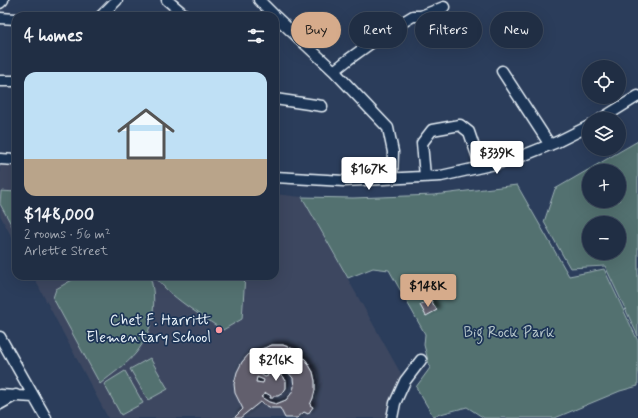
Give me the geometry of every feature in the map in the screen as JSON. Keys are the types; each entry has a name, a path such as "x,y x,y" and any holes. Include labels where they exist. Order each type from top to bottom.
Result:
{"street":[{"path":"0,3 3,0"},
{"path":"105,12 117,0"},
{"path":"167,0 181,12"},
{"path":"259,0 270,12"},
{"path":"334,71 379,37 413,16 421,16 444,7"},
{"path":"0,18 12,19"},
{"path":"279,21 334,71 388,128 393,152 392,178"},
{"path":"502,71 550,145"},
{"path":"0,81 12,81"},
{"path":"612,112 638,96"},
{"path":"279,100 322,106"},
{"path":"425,176 422,143 432,130 460,125 469,132 481,167"},
{"path":"279,177 344,181 441,176 522,156 550,145 582,129"},
{"path":"0,159 12,160"},
{"path":"0,338 46,418"},
{"path":"392,418 395,403 405,382 416,369 421,360"},
{"path":"0,394 34,397"},
{"path":"0,404 16,395"}],"shaded area":[{"path":"0,161 12,162 12,238 0,215"},
{"name":"Chet F. Harritt Elementary School","path":"279,194 302,197 405,381 392,418 108,418 35,280 279,280"}],"green space":[{"path":"638,141 638,336 605,266 570,268 544,222 555,189 582,173 582,208 626,208 626,164 598,164 612,156 626,156 626,148"},
{"name":"Big Rock Park","path":"517,185 569,276 604,269 638,341 638,386 620,391 555,418 484,418 467,407 433,416 416,387 430,368 424,345 425,334 389,270 373,268 348,278 302,197 353,198 434,195"},
{"path":"1,191 12,192 12,226 0,204"},
{"path":"72,280 151,280 154,296 154,306 150,326 142,345 128,362 100,384 53,298 56,289"},
{"path":"158,280 245,280 242,319 223,330 177,298"},
{"path":"150,358 168,389 148,400 130,369"},
{"path":"125,371 143,403 121,415 104,384"}],"building":[{"path":"430,299 437,310 426,316 420,305"},
{"path":"272,345 283,345 296,350 306,360 313,372 315,381 315,390 310,405 313,407 308,414 304,412 297,418 285,418 280,408 271,408 260,402 240,418 234,418 243,409 235,393 234,384 237,372 242,362 249,354","holes":["272,366 281,367 293,378 294,387 286,400 276,404 261,397 266,393 271,396 270,398 273,398 273,396 278,396 283,393 286,388 286,381 283,376 277,373 270,373 267,368","264,369 268,376 265,377 259,373","257,377 264,380 263,383 256,382"]}],"place":[{"name":"Chet F. Harritt Elementary School","path":"219,330"}]}
